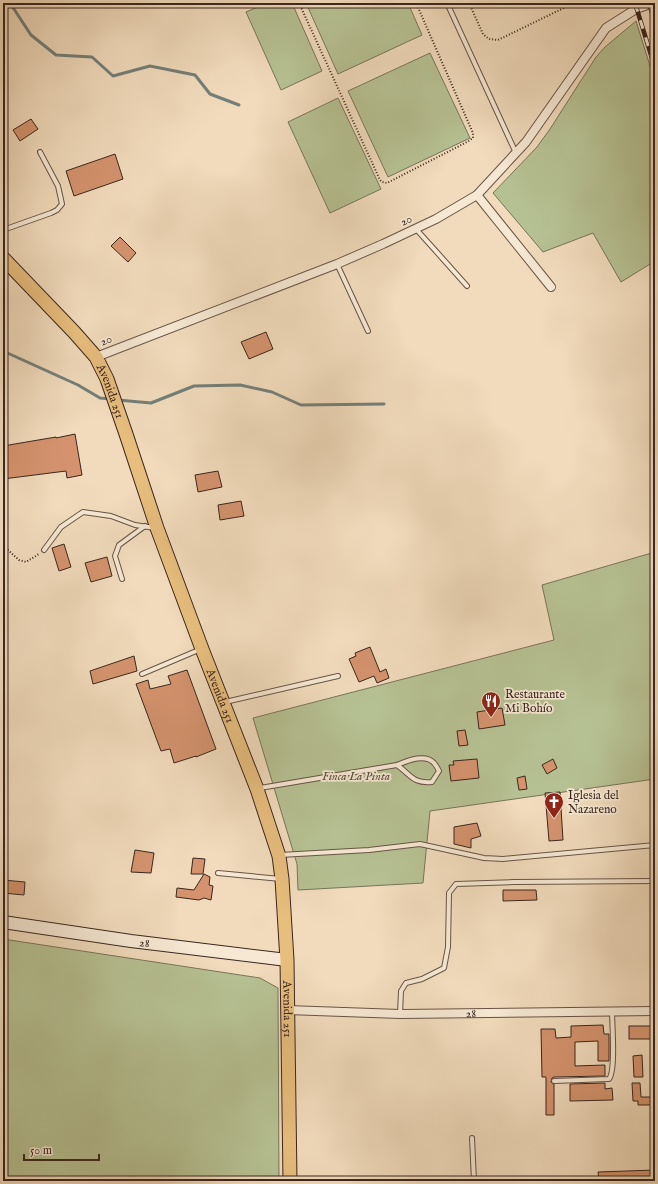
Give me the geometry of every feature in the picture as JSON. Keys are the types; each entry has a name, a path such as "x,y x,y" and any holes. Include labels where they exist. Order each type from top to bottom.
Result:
{"main road":[{"name":"Avenida 251","path":"3,258 96,357 106,379 126,434 151,527 202,649 257,788 279,856 282,879 287,960 290,1181"}],"street":[{"name":"20","path":"96,357 337,264 416,229 477,195 526,142 606,28 636,9 653,3"},
{"path":"477,195 551,287"},
{"name":"28","path":"3,922 131,941 287,960"},
{"name":"28","path":"287,1010 400,1014 655,1011"}],"lane":[{"path":"447,3 516,153"},
{"path":"3,230 51,214 62,204 58,186 40,152"},
{"path":"416,229 467,286"},
{"path":"337,264 368,331"},
{"path":"44,550 61,527 83,512 111,516 135,525 151,527"},
{"path":"122,578 115,556 119,545 151,527"},
{"path":"142,674 202,649"},
{"path":"223,702 338,676"},
{"path":"257,788 397,765 413,759 426,759 434,762 439,771 432,782 420,782 412,778 406,771 397,765"},
{"path":"279,856 369,850 420,844 484,858 503,859 655,845"},
{"path":"218,873 282,879"},
{"path":"400,1014 401,991 406,983 422,979 444,968 448,947 449,893 456,884 655,881"},
{"path":"554,1081 609,1079 613,1068 612,1011"},
{"path":"472,1138 474,1181"}],"path":[{"path":"299,3 380,180 387,183 473,138 473,132 416,3"},
{"path":"469,3 483,34 490,39 498,40 574,3"},
{"path":"3,554 8,550 19,560 26,562 44,550"}],"green space":[{"path":"267,3 292,3 322,71 281,90 246,12"},
{"path":"306,3 408,3 422,35 338,74"},
{"path":"636,21 655,82 655,261 621,282 593,233 543,252 493,193 537,147 596,57 605,47"},
{"path":"430,53 470,138 388,177 348,91"},
{"path":"338,98 381,189 330,213 288,122"},
{"name":"Finca La Pinta","path":"655,552 655,779 430,811 423,883 298,890 297,864 253,718 554,640 542,585"},
{"path":"3,939 260,978 278,988 279,1181 3,1181"}],"building":[{"path":"31,119 38,129 20,141 13,130"},
{"path":"115,154 123,179 74,196 66,171"},
{"path":"120,237 136,253 128,262 111,246"},
{"path":"266,332 273,349 249,359 241,342"},
{"path":"75,434 82,475 67,478 66,471 3,479 3,446"},
{"path":"218,471 222,487 198,492 195,475"},
{"path":"241,501 244,516 220,520 218,505"},
{"path":"64,544 71,567 59,571 52,548"},
{"path":"107,557 112,576 91,582 85,563"},
{"path":"370,647 380,672 386,669 389,678 377,683 374,676 359,682 349,659 356,656 355,653"},
{"path":"134,656 137,671 93,684 90,671"},
{"path":"187,670 216,749 196,757 174,763 170,749 161,751 136,684 148,680 150,689 171,684 168,676"},
{"name":"Restaurante Mi Bohío","path":"502,708 505,725 479,729 477,712"},
{"path":"465,730 468,745 459,746 457,731"},
{"path":"477,759 479,778 451,781 449,765 454,765 453,761"},
{"path":"553,759 557,768 547,774 542,765"},
{"path":"525,776 527,789 519,790 517,778"},
{"name":"Iglesia del Nazareno","path":"560,792 563,840 549,841 545,793"},
{"path":"477,823 481,836 471,839 471,848 454,844 454,827"},
{"path":"135,850 154,853 151,873 131,872"},
{"path":"193,858 205,859 203,874 191,874"},
{"path":"204,874 210,877 209,885 213,886 211,900 204,898 199,900 176,897 177,888 194,890"},
{"path":"3,880 25,882 24,895 3,893"},
{"path":"503,890 536,890 537,900 503,901"},
{"path":"603,1025 604,1034 609,1034 609,1061 598,1061 598,1041 575,1042 575,1066 605,1065 605,1076 552,1078 551,1082 554,1084 554,1115 546,1115 546,1077 542,1077 541,1029 555,1029 556,1038 571,1037 571,1026"},
{"path":"629,1026 652,1026 652,1039 629,1039"},
{"path":"642,1055 643,1077 634,1077 633,1056"},
{"path":"605,1083 605,1089 612,1088 613,1100 570,1101 570,1084"},
{"path":"632,1083 640,1083 641,1097 653,1097 653,1105 638,1105 638,1101 633,1101"},
{"path":"655,1170 655,1181 599,1181 598,1172"}],"waterway":[{"path":"10,3 31,35 56,55 92,57 113,76 150,66 195,75 210,94 239,105"},
{"path":"3,351 78,385 100,398 111,399"},
{"path":"118,400 151,403 194,386 240,385 272,392 301,405 384,404"}],"railway":[{"path":"635,3 655,68"},
{"path":"649,3 655,22"}],"place":[{"name":"Restaurante Mi Bohío","path":"491,718"},
{"name":"Iglesia del Nazareno","path":"554,819"}]}
